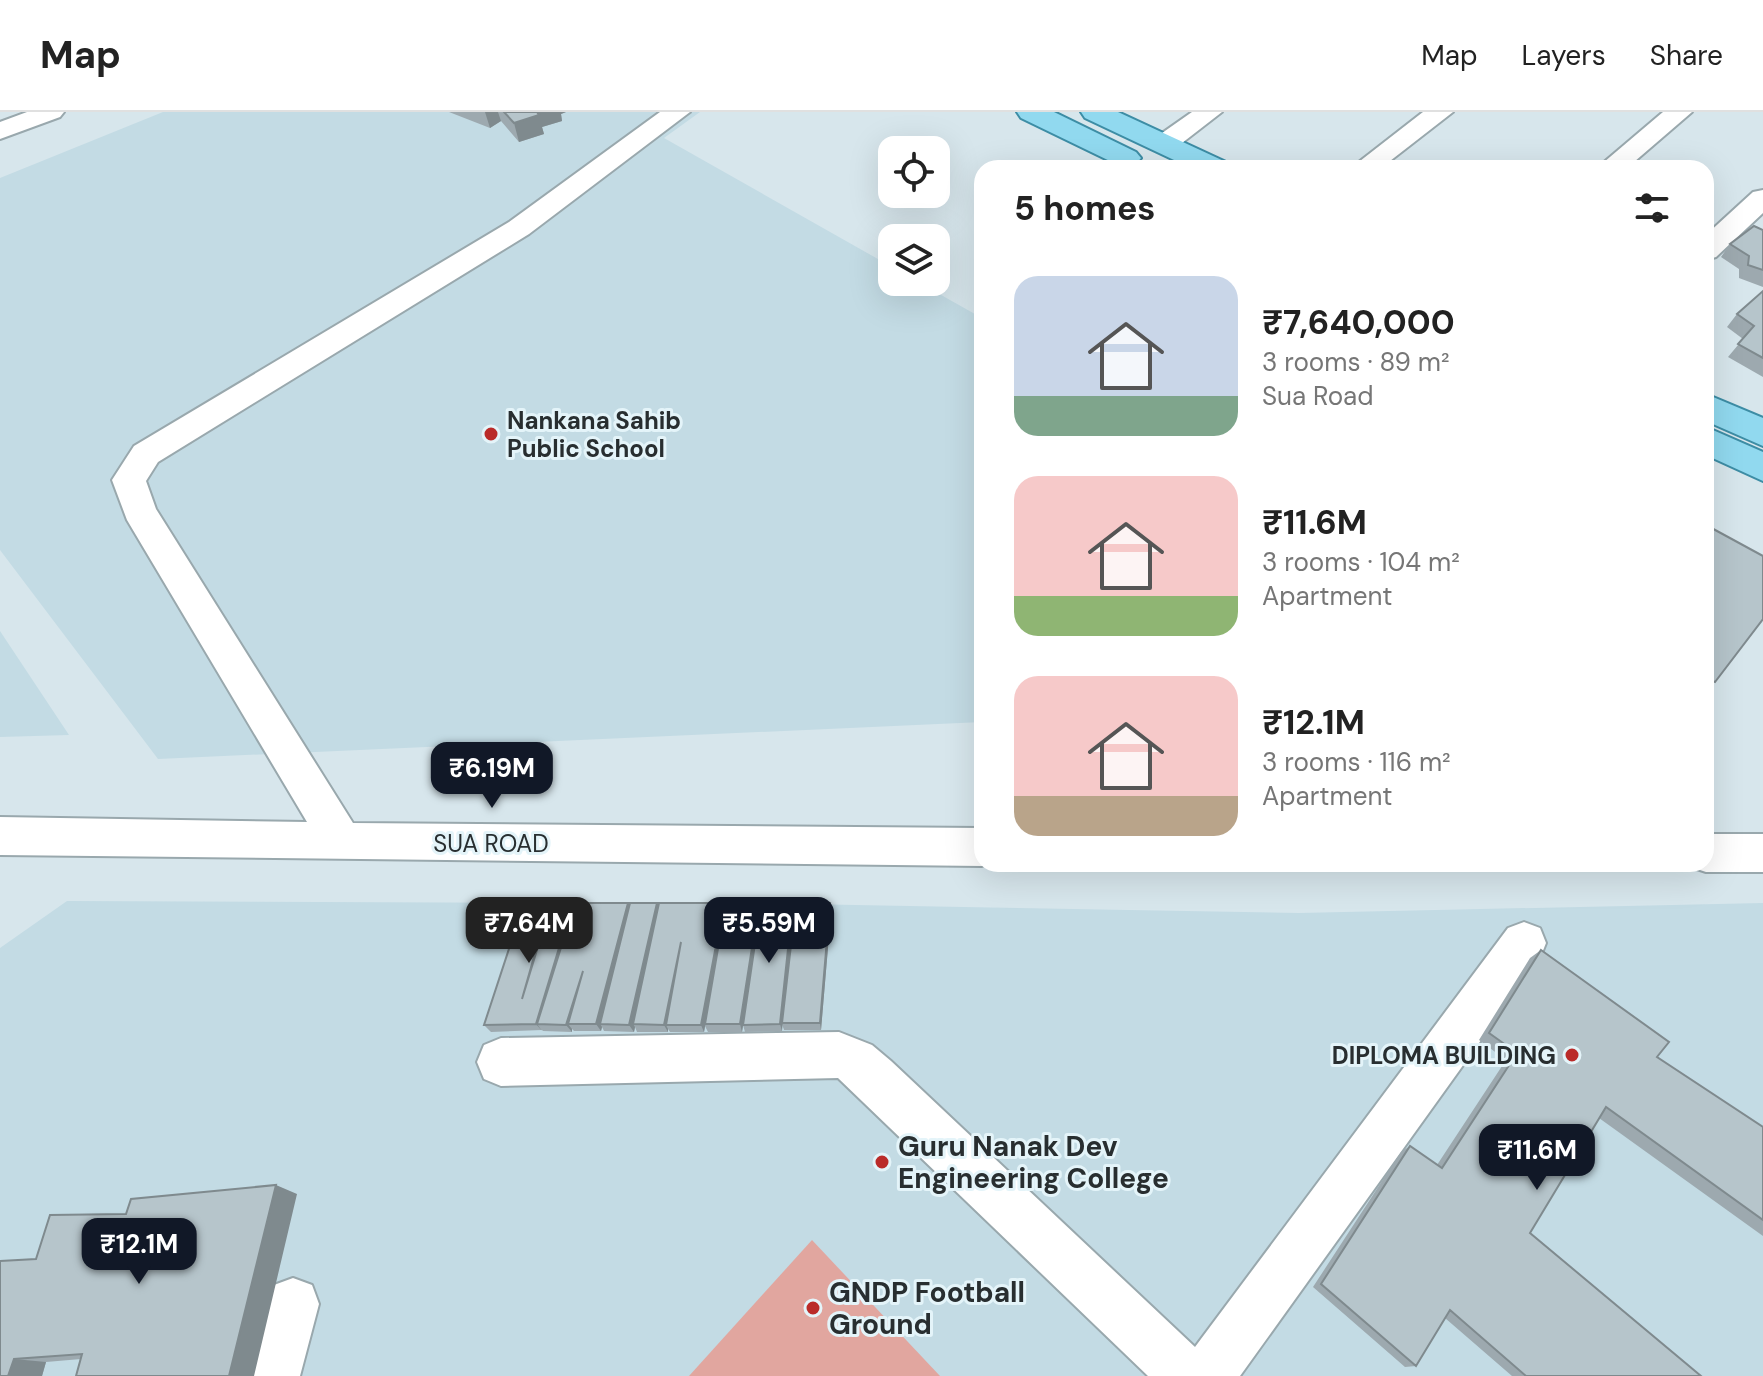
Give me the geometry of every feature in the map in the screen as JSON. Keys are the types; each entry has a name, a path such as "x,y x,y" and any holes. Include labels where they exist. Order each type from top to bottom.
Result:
{"main road":[{"path":"1031,112 1130,160"},
{"path":"1095,112 1198,160"},
{"path":"1714,410 1763,433"},
{"path":"1714,444 1763,468"}],"street":[{"path":"0,131 51,112"},
{"path":"341,841 139,511 129,480 146,454 507,236 677,112"},
{"path":"1164,144 1209,112"},
{"path":"1375,160 1440,112"},
{"path":"1620,160 1679,112"},
{"path":"1714,244 1763,198"},
{"name":"SUA ROAD","path":"0,836 974,847"},
{"path":"1714,853 1763,853"},
{"path":"1207,1376 1524,943"},
{"path":"501,1062 839,1055 855,1062 1187,1376"},
{"path":"273,1376 293,1304"}],"shaded area":[{"name":"Nankana Sahib Public School","path":"163,112 700,112 664,138 878,259 878,296 943,296 974,314 974,722 158,759 0,550 0,178"},
{"path":"0,631 69,735 0,737"},
{"name":"Guru Nanak Dev Engineering College","path":"67,901 801,904 1299,913 1763,903 1763,1376 0,1376 0,948"},
{"name":"GNDP Football Ground","path":"812,1240 940,1376 689,1376"}],"building":[{"path":"504,112 537,112 539,115 514,123"},
{"path":"1754,226 1763,230 1763,270 1748,265 1749,256 1730,244"},
{"path":"1763,291 1763,358 1738,344 1754,326 1737,314"},
{"path":"1714,529 1763,556 1763,619 1715,682"},
{"path":"726,902 759,903 740,1024 705,1024"},
{"path":"793,902 780,1024 743,1025 761,903"},
{"path":"796,902 830,903 820,1023 782,1023"},
{"path":"524,903 549,904 522,999 551,904 572,905 536,1024 484,1025"},
{"path":"575,903 628,903 596,1024 568,1024 583,971 566,1025 537,1024"},
{"path":"630,903 657,903 629,1025 600,1024"},
{"path":"659,903 724,903 701,1025 666,1025 681,942 664,1025 633,1024"},
{"path":"1541,950 1669,1042 1657,1057 1763,1127 1763,1220 1606,1107 1530,1233 1701,1376 1526,1376 1450,1310 1416,1366 1321,1284 1410,1146 1442,1168 1517,1053 1489,1033"},
{"path":"276,1185 229,1376 76,1376 82,1354 14,1359 8,1376 0,1376 0,1261 36,1259 50,1215 126,1214 131,1199"}],"place":[{"name":"Nankana Sahib Public School","path":"491,434"},
{"name":"DIPLOMA BUILDING","path":"1572,1055"},
{"name":"Guru Nanak Dev Engineering College","path":"882,1162"},
{"name":"GNDP Football Ground","path":"813,1308"}]}
